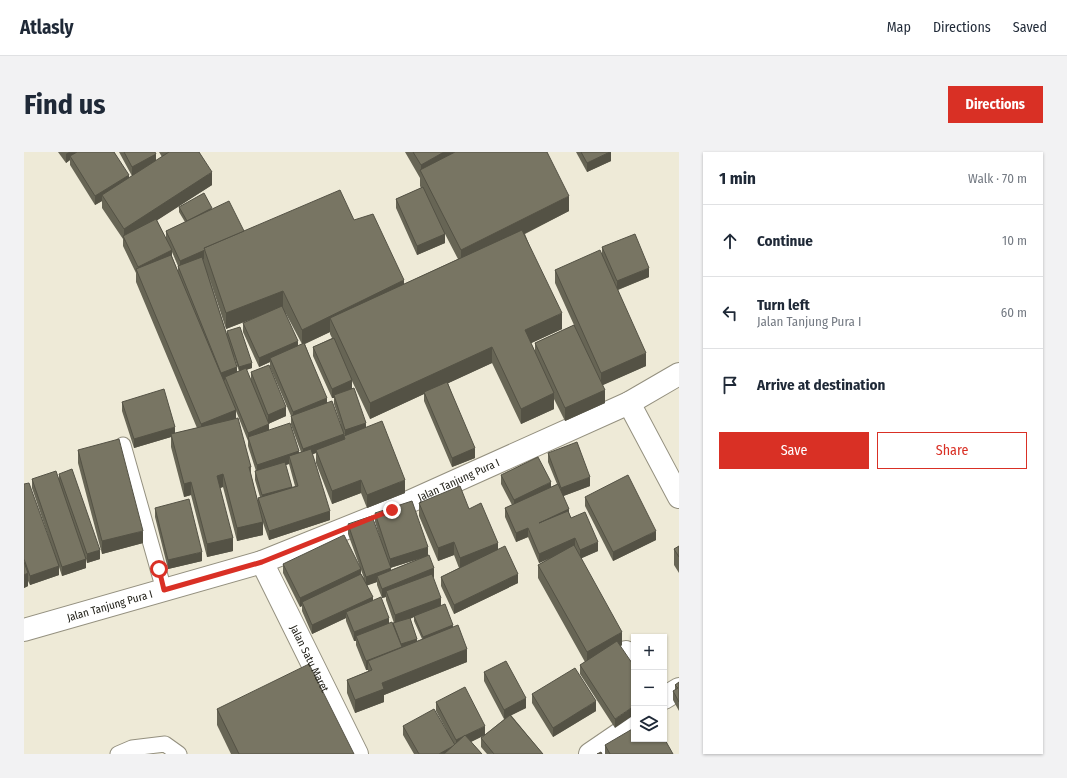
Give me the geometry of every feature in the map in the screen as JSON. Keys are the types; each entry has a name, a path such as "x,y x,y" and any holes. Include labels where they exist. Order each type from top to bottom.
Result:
{"street":[{"name":"Jalan Tanjung Pura I","path":"24,630 262,562 392,510 629,403 679,374"},
{"path":"629,403 679,497"},
{"name":"Jalan Satu Maret","path":"262,562 357,754"},
{"path":"667,696 679,689"},
{"path":"590,754 631,726"}],"lane":[{"path":"123,445 164,590"},
{"path":"118,754 132,748 165,744 179,754"}],"building":[{"path":"77,152 114,152 129,175 95,196 70,156"},
{"path":"124,152 155,152 156,154 132,167"},
{"path":"169,152 199,152 212,172 124,229 102,195"},
{"path":"413,152 444,152 421,165"},
{"path":"455,152 547,152 569,196 461,250 420,170"},
{"path":"581,152 610,152 587,163"},
{"path":"423,187 445,234 417,246 396,199"},
{"path":"340,190 354,220 373,214 404,280 302,330 283,291 226,313 204,248"},
{"path":"204,193 212,208 187,221 179,207"},
{"path":"229,201 244,231 204,248 205,250 180,261 166,231"},
{"path":"156,219 172,250 138,267 123,236"},
{"path":"522,230 562,313 525,330 554,393 521,409 492,347 370,403 330,318"},
{"path":"635,234 649,268 617,281 602,247"},
{"path":"600,250 646,353 601,373 555,270"},
{"path":"171,255 236,410 201,424 136,269"},
{"path":"202,257 237,367 221,373 178,266"},
{"path":"282,306 298,341 259,358 243,323"},
{"path":"574,325 605,390 565,408 535,343"},
{"path":"240,327 252,363 239,367 227,331"},
{"path":"334,338 352,380 332,389 313,347"},
{"path":"304,343 327,398 293,412 270,358"},
{"path":"269,365 286,407 268,415 251,372"},
{"path":"246,368 269,424 248,433 225,377"},
{"path":"447,382 475,448 452,458 424,392"},
{"path":"354,388 366,423 345,430 334,395"},
{"path":"164,389 175,427 134,439 122,402"},
{"path":"332,401 344,434 303,449 291,416"},
{"path":"238,418 263,522 237,528 223,474 217,476 233,538 207,544 191,482 184,484 171,434"},
{"path":"382,421 405,480 367,495 361,480 332,491 316,450 345,439 344,436"},
{"path":"290,423 299,451 257,465 248,437"},
{"path":"119,439 143,531 102,541 78,450"},
{"path":"577,442 590,477 561,488 548,453"},
{"path":"311,449 330,511 269,531 258,498 298,486 289,456"},
{"path":"538,457 551,482 514,500 501,475"},
{"path":"285,462 292,487 262,495 255,471"},
{"path":"72,469 100,550 87,554 59,474"},
{"path":"56,471 86,559 62,567 32,479"},
{"path":"628,475 656,531 613,552 585,497"},
{"path":"29,483 59,566 30,576 24,559 24,484"},
{"path":"558,484 569,509 539,523 568,511 571,518 585,512 598,542 580,550 575,538 539,554 528,528 516,533 505,508"},
{"path":"460,486 469,509 481,503 498,543 460,558 454,542 438,548 419,503"},
{"path":"189,499 202,552 168,560 155,508"},
{"path":"412,501 428,547 390,559 375,513"},
{"path":"372,516 391,568 366,577 348,524"},
{"path":"344,535 361,569 300,598 283,564"},
{"path":"574,545 622,632 587,652 538,565"},
{"path":"505,546 518,574 454,605 441,577"},
{"path":"679,546 679,557 674,549"},
{"path":"429,555 434,568 382,589 377,576"},
{"path":"24,562 28,573 24,575"},
{"path":"361,574 373,597 312,625 302,602"},
{"path":"432,574 441,598 395,615 386,591"},
{"path":"381,597 389,618 354,632 346,612"},
{"path":"445,604 453,625 423,637 414,616"},
{"path":"410,618 417,639 401,644 393,623"},
{"path":"392,622 402,647 366,661 356,636"},
{"path":"458,625 467,649 382,683 384,689 355,700 347,680 372,670 368,661"},
{"path":"617,641 631,662 631,708 615,719 580,665"},
{"path":"506,661 526,698 504,710 484,672"},
{"path":"309,664 354,754 239,754 217,709"},
{"path":"575,668 596,701 553,728 532,694"},
{"path":"679,682 679,702 673,691 678,688 675,685"},
{"path":"465,687 485,726 456,740 436,702"},
{"path":"434,709 455,745 439,754 419,754 403,726"},
{"path":"510,715 543,754 494,754 481,738"},
{"path":"631,730 631,742 666,742 673,754 610,754 605,745"},
{"path":"465,735 482,754 444,754"}],"route":[{"path":"159,569 164,590 262,562 392,510"}]}
